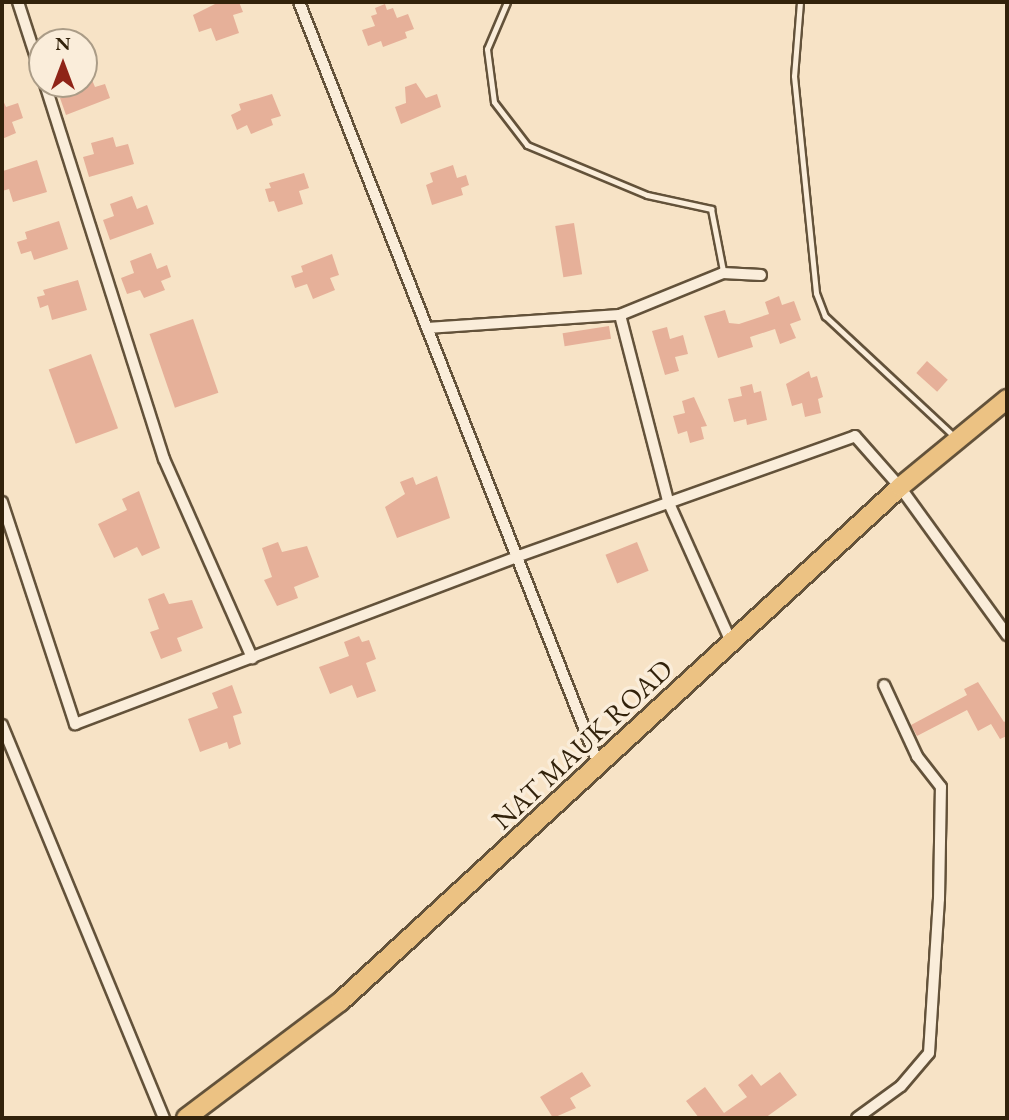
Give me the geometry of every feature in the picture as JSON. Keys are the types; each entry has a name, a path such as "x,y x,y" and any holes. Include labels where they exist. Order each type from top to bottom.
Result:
{"highway":[{"name":"NAT MAUK ROAD","path":"186,1118 340,1002 900,487 1007,400"}],"street":[{"path":"18,2 28,33"},
{"path":"299,2 598,766"},
{"path":"49,98 164,458 252,658"},
{"path":"427,328 620,315 723,274 761,275"},
{"path":"620,315 668,501 731,642"},
{"path":"2,502 75,724 516,557 855,436 900,487 1007,635"},
{"path":"857,1118 901,1086 929,1053 939,899 941,787 917,756 884,685"},
{"path":"2,725 164,1118"}],"lane":[{"path":"507,2 487,49 494,102 527,145 647,195 711,209 723,271"},
{"path":"800,2 793,76 816,293 825,316 958,440"}],"building":[{"path":"219,2 239,2 243,12 233,15 239,33 216,41 211,28 199,32 193,15"},
{"path":"385,4 387,10 393,8 397,18 408,14 414,29 405,32 407,38 383,47 381,41 368,46 362,30 375,26 371,16 377,14 375,8"},
{"path":"416,83 426,98 437,94 441,107 401,124 395,107 406,103 405,87"},
{"path":"105,84 110,98 66,115 60,98 98,98 98,86"},
{"path":"272,94 281,116 271,119 273,125 251,134 247,125 237,130 231,115 241,110 239,104"},
{"path":"2,98 6,107 18,103 23,118 12,122 16,133 2,139"},
{"path":"113,137 116,147 128,144 134,164 89,177 83,157 94,154 91,143"},
{"path":"37,160 47,192 13,202 9,189 2,191 3,171"},
{"path":"453,165 457,178 466,175 469,185 461,188 463,195 432,205 426,185 433,182 430,173"},
{"path":"304,173 309,188 299,191 303,204 278,212 274,201 269,202 265,189 271,188 269,183"},
{"path":"132,196 137,209 147,205 154,224 110,240 103,220 114,216 110,204"},
{"path":"59,221 68,249 34,260 31,251 21,254 17,242 27,239 25,232"},
{"path":"574,223 582,274 563,277 555,226"},
{"path":"151,253 157,269 167,265 171,277 161,281 165,290 144,298 140,290 127,294 121,278 134,273 130,261"},
{"path":"332,254 339,275 330,278 335,290 313,299 307,284 295,288 291,276 303,272 301,266"},
{"path":"78,280 87,310 52,320 48,305 40,308 37,297 45,295 43,290"},
{"path":"779,296 782,305 794,301 801,320 790,324 796,338 780,344 775,329 750,337 753,347 718,358 704,316 725,310 729,323 739,324 769,314 765,302"},
{"path":"193,319 218,393 175,408 150,334"},
{"path":"609,326 611,339 565,346 563,333"},
{"path":"667,327 670,339 683,335 688,354 675,357 679,371 665,375 652,331"},
{"path":"91,354 118,428 76,444 49,369"},
{"path":"927,361 948,380 937,392 916,373"},
{"path":"809,371 811,378 817,376 823,397 818,399 821,413 805,417 802,403 792,406 786,384"},
{"path":"752,384 754,393 761,391 767,420 747,425 746,419 734,422 728,399 742,396 740,387"},
{"path":"694,397 707,426 701,427 704,439 690,443 687,431 678,434 673,416 685,413 682,401"},
{"path":"437,476 450,518 397,538 385,507 405,494 400,482 413,477 416,485"},
{"path":"139,491 160,548 142,556 137,547 114,558 98,524 127,510 122,499"},
{"path":"278,542 282,552 307,546 319,577 294,587 298,598 277,606 264,580 272,577 262,548"},
{"path":"637,542 649,571 617,583 605,555"},
{"path":"164,593 169,604 192,600 203,628 177,638 182,651 161,659 150,632 159,629 148,599"},
{"path":"359,636 362,642 369,640 376,659 366,663 376,691 357,698 352,685 330,694 319,667 349,656 344,642"},
{"path":"978,682 1004,722 1007,720 1007,736 1000,739 991,724 978,731 967,710 917,736 911,725 967,695 964,689"},
{"path":"232,685 242,713 233,716 241,744 229,749 227,742 200,752 188,719 218,708 212,693"},
{"path":"582,1072 591,1086 570,1098 576,1108 553,1118 540,1097"},
{"path":"780,1072 797,1095 765,1118 699,1118 686,1101 705,1087 724,1113 747,1097 738,1085 752,1074 761,1086"}]}
